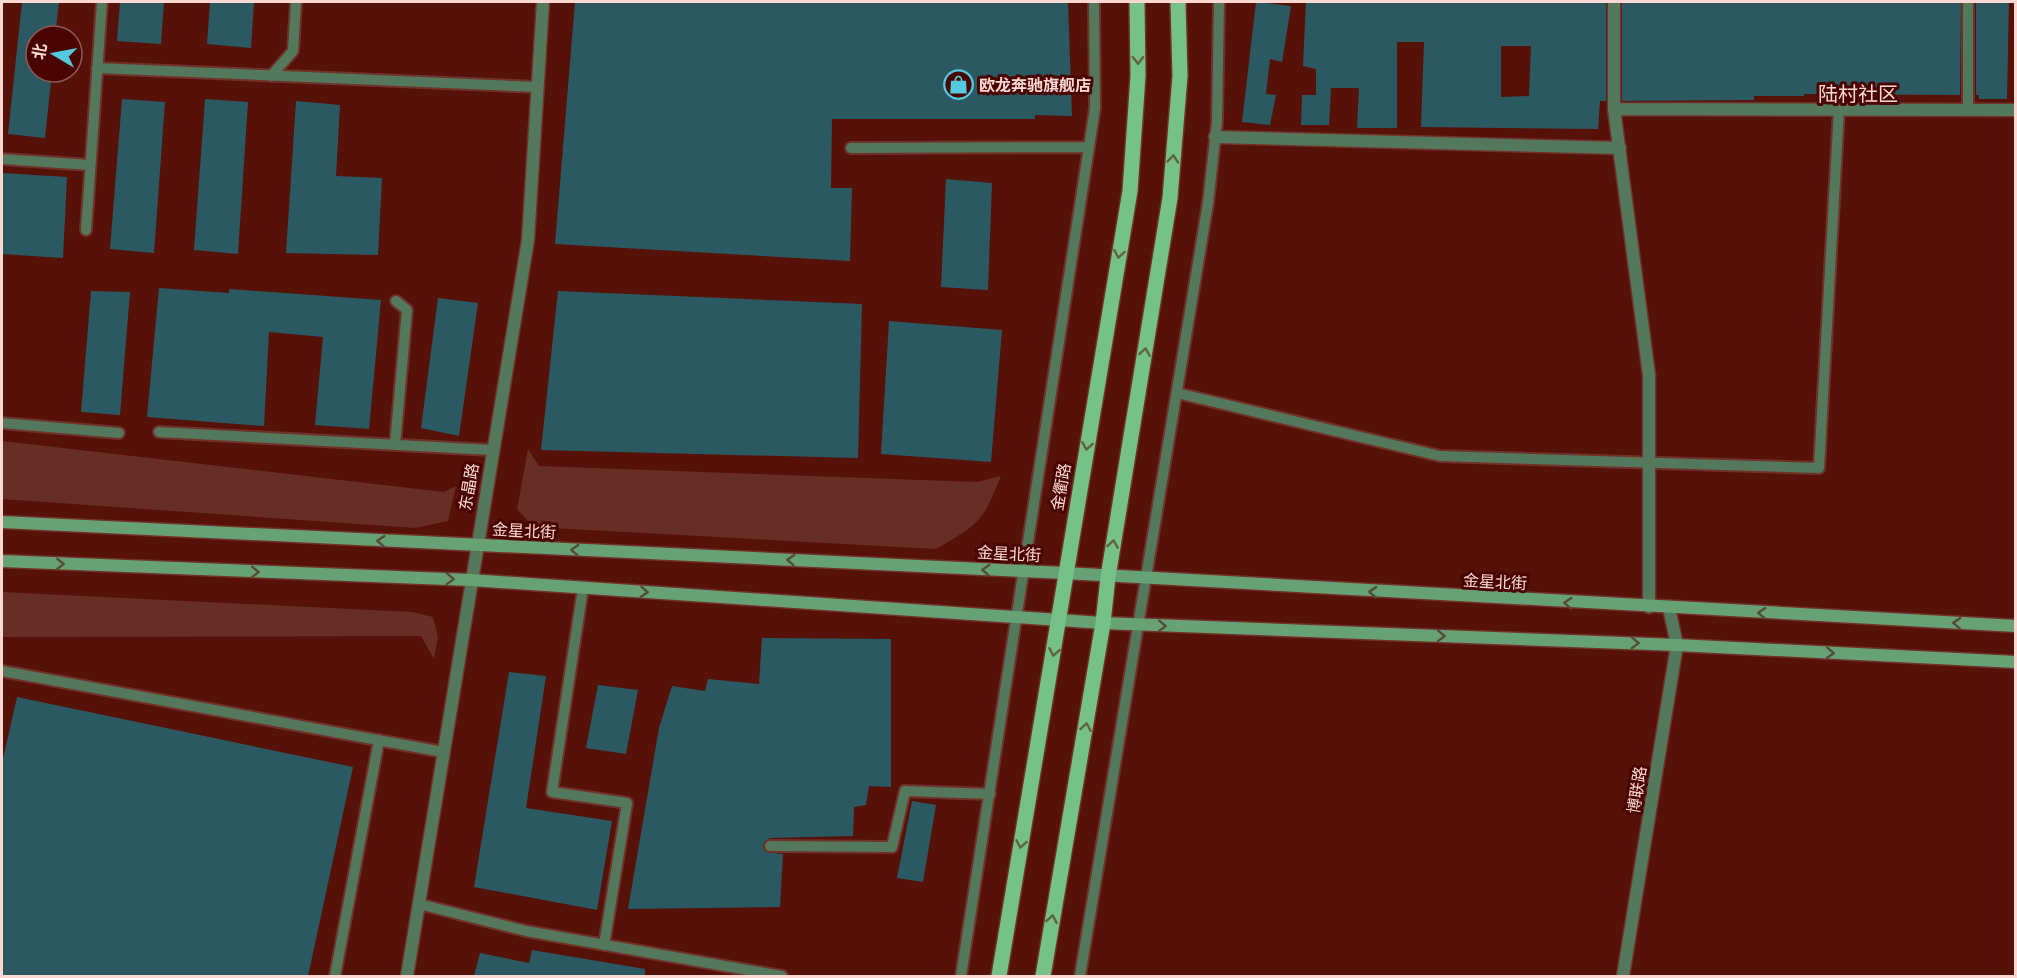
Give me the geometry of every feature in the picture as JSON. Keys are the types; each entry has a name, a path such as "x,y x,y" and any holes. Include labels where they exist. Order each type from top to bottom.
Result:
{"main road":[{"name":"金衢路","path":"999,976 1130,191 1138,76 1137,2"},
{"path":"1043,976 1103,623 1108,577 1170,198 1180,76 1178,2"},
{"name":"金星北街","path":"2,522 1065,573 2016,626"},
{"path":"2,561 471,580 1137,625 1677,645 2016,662"}],"street":[{"name":"东晶路","path":"407,976 528,240 543,2"},
{"path":"1614,2 1614,109 1649,375 1649,607"},
{"path":"1614,109 2016,110"},
{"path":"1215,137 1620,148"},
{"name":"博联路","path":"1623,976 1677,645 1669,608"}],"lane":[{"path":"86,230 102,2"},
{"path":"271,76 293,51 296,2"},
{"path":"961,976 1095,108 1094,2"},
{"path":"1080,976 1208,203 1215,137 1219,2"},
{"path":"1968,2 1968,110"},
{"path":"97,68 537,87"},
{"path":"1177,393 1440,456 1819,468 1839,109"},
{"path":"851,148 1089,147"},
{"path":"2,159 90,165"},
{"path":"395,445 407,310 396,301"},
{"path":"2,423 118,433"},
{"path":"159,432 492,450"},
{"path":"583,588 552,792 627,803 604,945"},
{"path":"2,670 443,752"},
{"path":"335,976 379,740"},
{"path":"770,846 892,847 905,791 990,794"},
{"path":"419,904 526,931 782,976"}],"shaded area":[{"path":"2,441 444,492 456,486 448,521 415,528 2,499"},
{"path":"528,449 539,466 977,482 1001,476 989,504 978,521 962,534 936,549 533,527 517,509"},
{"path":"2,592 412,612 433,617 438,637 434,659 421,636 2,637"}],"building":[{"path":"22,2 59,2 56,24 24,24 24,84 51,84 45,138 8,134"},
{"path":"120,2 164,2 161,44 117,41"},
{"path":"210,2 254,2 251,48 207,44"},
{"path":"575,2 1068,2 1072,116 1035,115 1035,119 832,119 831,188 852,188 850,261 555,244"},
{"path":"1256,2 1291,6 1282,62 1270,59 1266,94 1276,95 1270,125 1242,122"},
{"path":"1306,2 1606,2 1606,101 1600,101 1598,129 1421,127 1424,42 1397,42 1397,128 1357,128 1359,88 1331,88 1329,125 1301,125 1302,95 1316,95 1316,69 1303,66","holes":["1501,46 1531,46 1529,96 1501,97"]},
{"path":"1622,2 1961,2 1960,95 1804,94 1804,96 1754,96 1754,100 1622,101"},
{"path":"1976,2 2009,2 2007,99 1979,99 1979,95 1976,95"},
{"path":"122,99 165,102 154,253 110,249"},
{"path":"205,99 248,102 238,254 194,250"},
{"path":"296,101 340,105 336,176 382,178 378,255 286,253"},
{"path":"2,173 67,177 63,258 2,254"},
{"path":"946,179 992,183 988,290 941,287"},
{"path":"159,288 229,293 229,289 381,300 369,429 315,425 323,337 269,332 264,426 147,417"},
{"path":"91,291 130,292 120,415 81,412"},
{"path":"558,291 862,304 858,458 541,450"},
{"path":"438,298 478,303 459,436 421,428"},
{"path":"889,321 1002,330 991,462 881,454"},
{"path":"762,638 891,639 891,787 869,786 866,805 854,807 853,836 770,838 764,842 763,847 766,852 783,854 780,907 628,909 659,728 672,686 705,691 708,679 759,684"},
{"path":"509,672 546,676 526,808 612,821 597,910 474,887"},
{"path":"598,685 638,690 626,754 586,748"},
{"path":"17,697 353,767 308,976 2,976 2,763"},
{"path":"912,801 936,805 923,882 897,878"},
{"path":"532,950 645,969 645,976 474,976 480,953 529,963"}],"place":[{"name":"欧龙奔驰旗舰店","path":"958,85"}],"district":[{"name":"陆村社区","path":"1858,94"}]}
